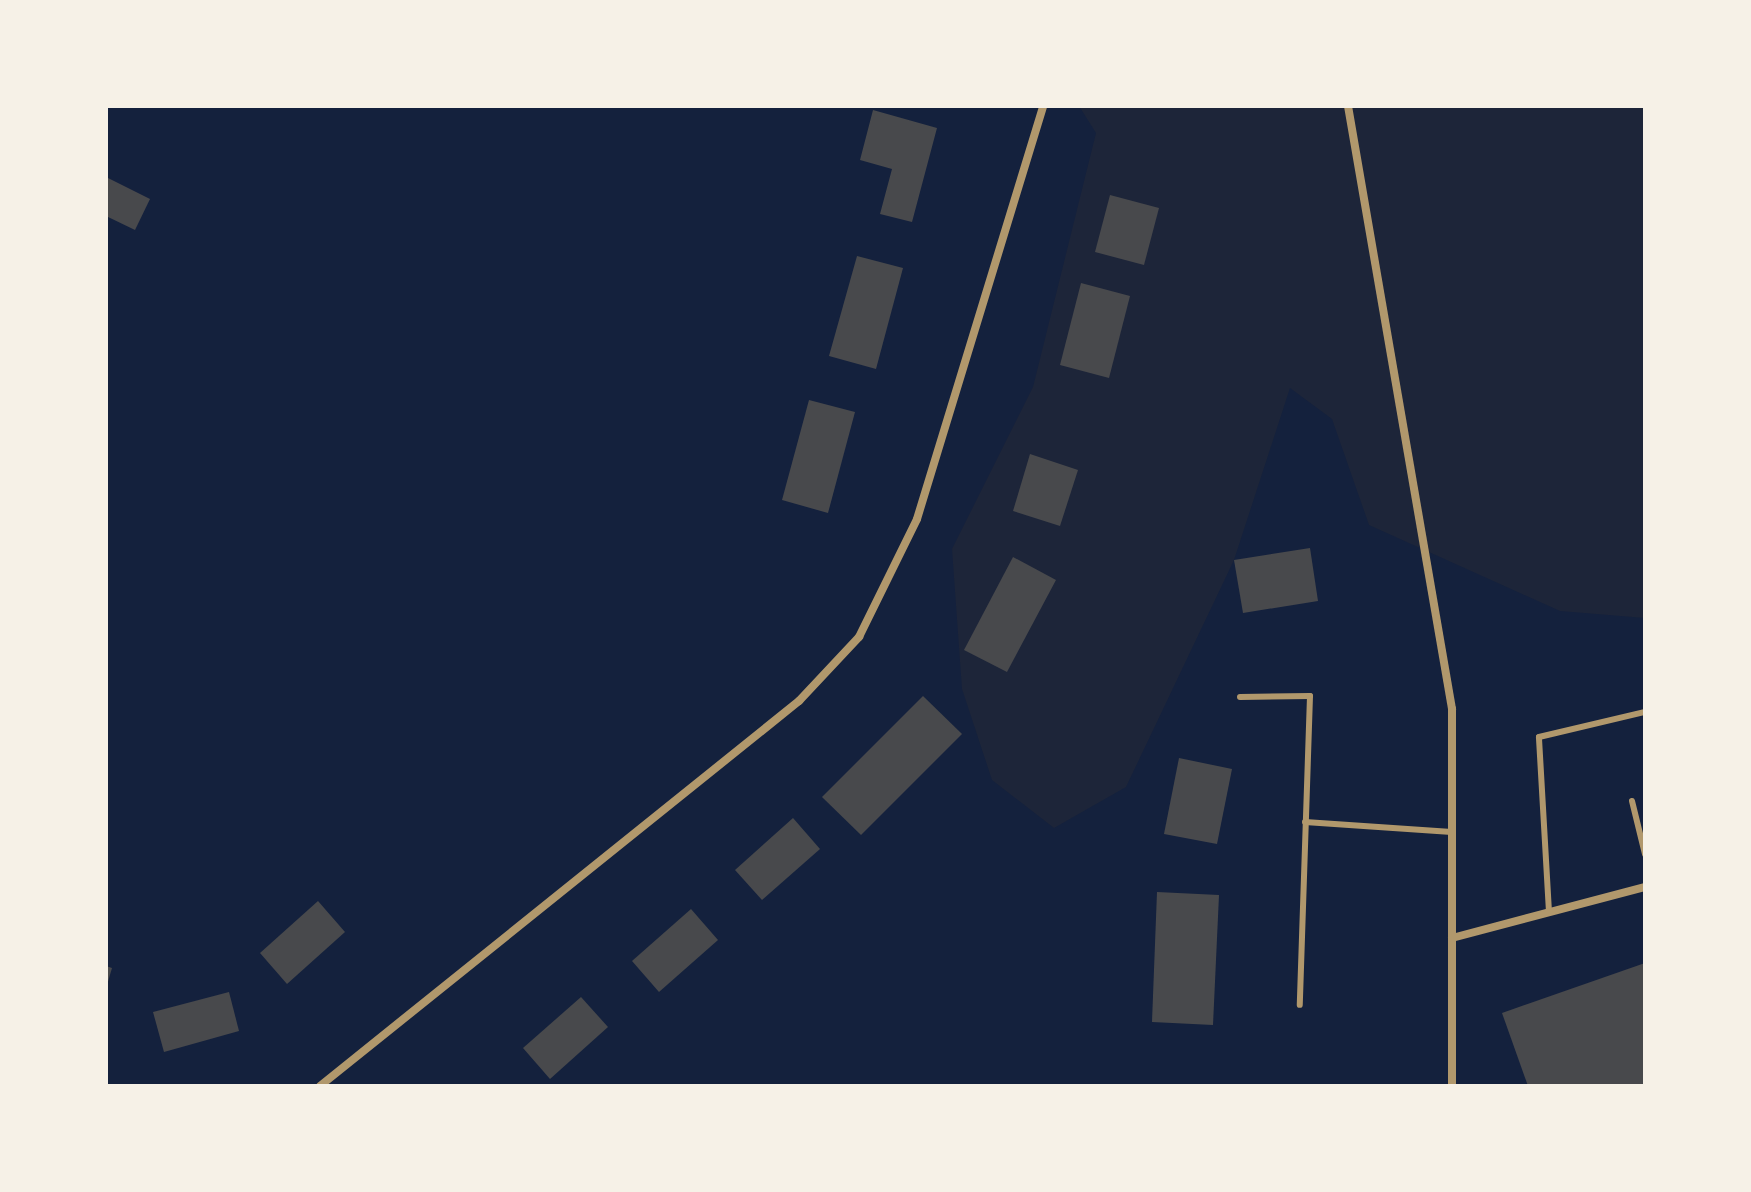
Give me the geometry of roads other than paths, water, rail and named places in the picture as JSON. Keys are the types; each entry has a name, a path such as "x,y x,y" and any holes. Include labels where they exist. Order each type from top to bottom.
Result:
{"street":[{"path":"320,1086 799,701 859,637 917,519 1043,106"},
{"path":"1348,106 1452,709 1452,1086"},
{"path":"1452,938 1645,887"}],"lane":[{"path":"1240,697 1310,696 1300,1005"},
{"path":"1549,912 1539,737 1645,712"},
{"path":"1632,801 1645,854"},
{"path":"1305,822 1452,832"}]}
